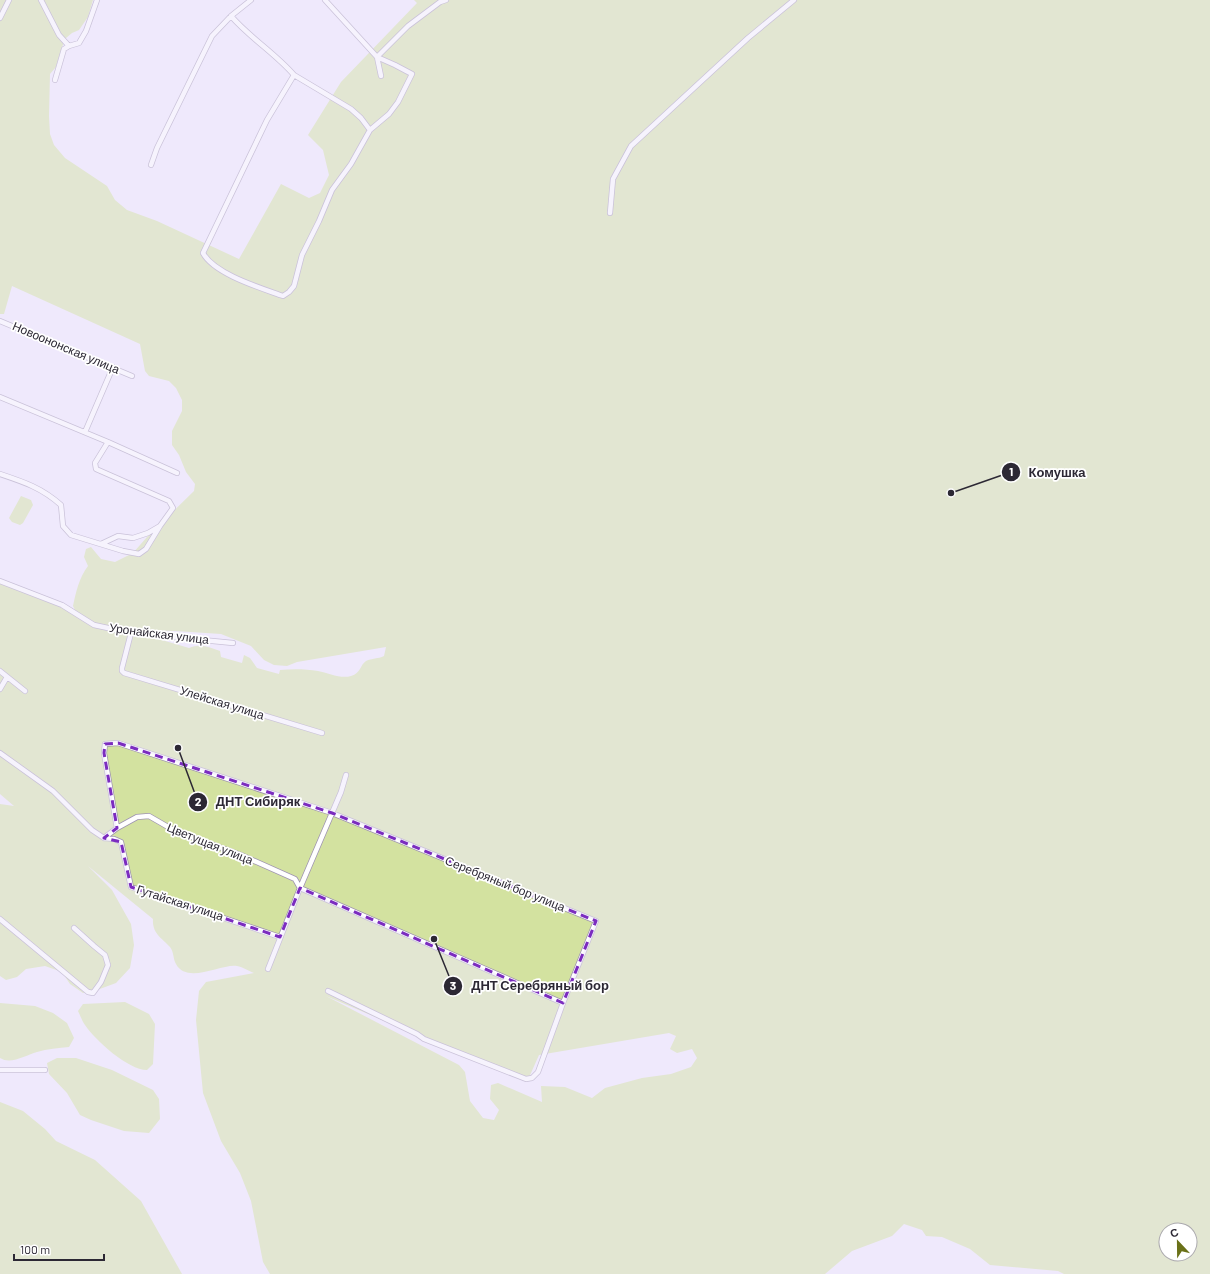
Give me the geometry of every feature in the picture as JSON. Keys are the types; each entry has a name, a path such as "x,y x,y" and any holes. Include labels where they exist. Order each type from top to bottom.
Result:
{"street":[{"path":"0,18 9,0"},
{"path":"41,0 59,35 69,46"},
{"path":"55,80 64,49 80,42 86,31 97,0"},
{"path":"151,165 157,148 212,36 231,16 251,0"},
{"path":"294,75 267,120 204,253 206,257 224,272 283,296 294,286 302,255 332,190 351,164 370,130 389,114 398,102 412,74 377,57 326,0"},
{"path":"377,57 413,22 440,2 446,0"},
{"path":"610,213 613,179 631,146 748,38 794,0"},
{"path":"231,16 239,26 271,51 294,75 351,109 361,118 370,130"},
{"path":"377,57 381,76"},
{"name":"Новоононская улица","path":"0,321 132,376"},
{"path":"85,432 113,367"},
{"path":"0,397 85,432 177,473"},
{"path":"0,474 27,483 48,494 61,505 63,526 70,535 122,551 139,554 146,549 173,508 169,501 96,469 95,463 108,442"},
{"path":"101,544 118,536 133,538 148,533 160,526"},
{"name":"Уронайская улица","path":"0,581 62,605 94,625 131,633 233,643"},
{"name":"Улейская улица","path":"131,633 122,671 124,673 322,733"},
{"path":"0,671 25,691"},
{"path":"0,689 7,677"},
{"path":"104,838 117,828 104,753 105,744 118,744 332,813"},
{"name":"Гутайская улица","path":"0,753 53,791 92,830 104,838 114,839 121,842 131,888 280,937"},
{"path":"268,969 300,888 341,792 346,775"},
{"name":"Серебряный бор улица","path":"328,991 417,1034 424,1039 526,1079 532,1078 538,1072 563,1003 596,921 332,813"},
{"name":"Цветущая улица","path":"117,828 137,818 149,816 175,831 241,855 295,879 300,888"},
{"path":"300,888 563,1003"},
{"path":"0,919 88,992 93,993 101,982 108,965 105,955 74,928"},
{"path":"0,1070 45,1070"}],"highlighted area":[{"path":"118,743 332,813 596,921 563,1003 300,888 280,937 131,887 121,842 104,838 117,828 104,753 105,744"}],"green space":[{"path":"0,0 93,0 88,17 79,30 66,38 56,67 50,74 50,134 54,145 65,158 107,186 115,200 127,210 157,221 239,259 281,184 309,198 320,193 329,175 323,150 308,135 341,82 417,3 414,0 1210,0 1210,1274 1064,1274 1058,1271 990,1265 970,1249 942,1237 926,1236 922,1230 904,1224 892,1236 852,1251 825,1274 270,1274 263,1262 251,1201 240,1173 221,1141 203,1093 196,1020 199,991 206,982 254,973 237,966 196,973 188,973 181,970 174,960 170,947 156,932 153,919 88,866 112,890 131,924 134,945 130,968 116,983 83,993 70,984 62,972 45,966 26,969 17,977 6,980 0,976 0,804 14,806 0,794 0,579 75,610 73,606 77,590 82,575 88,566 84,557 86,549 91,547 101,559 115,562 133,553 147,537 194,491 195,484 186,472 179,455 172,445 172,431 182,411 182,400 176,388 169,381 149,376 145,371 140,344 12,286 4,314 0,314","holes":["128,630 221,634 251,646 264,660 274,665 287,666 297,662 386,647 384,656 366,661 359,671 351,676 339,676 318,671 299,669 280,670 279,674 257,668 250,658 244,655 242,663 221,657 220,651 209,647 197,646 189,648","326,996 527,1082 539,1055 669,1033 676,1036 670,1049 677,1053 692,1049 697,1058 691,1067 671,1074 642,1078 605,1088 592,1098 565,1087 541,1086 542,1102 498,1083 491,1085 490,1099 499,1110 494,1120 483,1118 470,1101 465,1072 459,1065"]},
{"path":"21,496 31,500 33,505 23,523 20,525 12,522 9,518"},
{"path":"125,1002 149,1014 155,1024 153,1064 147,1070 139,1069 122,1060 104,1046 85,1025 78,1011 83,1004"},
{"path":"0,1003 35,1006 53,1013 67,1023 74,1038 69,1047 41,1051 14,1060 4,1060 0,1058"},
{"path":"57,1058 76,1058 112,1070 153,1090 159,1099 160,1119 149,1133 124,1131 80,1115 67,1093 49,1074 47,1063"},
{"path":"0,1102 23,1111 45,1129 56,1141 95,1160 141,1201 182,1274 0,1274"}],"place":[{"name":"Комушка","path":"951,493"},
{"name":"ДНТ Сибиряк","path":"178,748"},
{"name":"ДНТ Серебряный бор","path":"434,939"}]}
